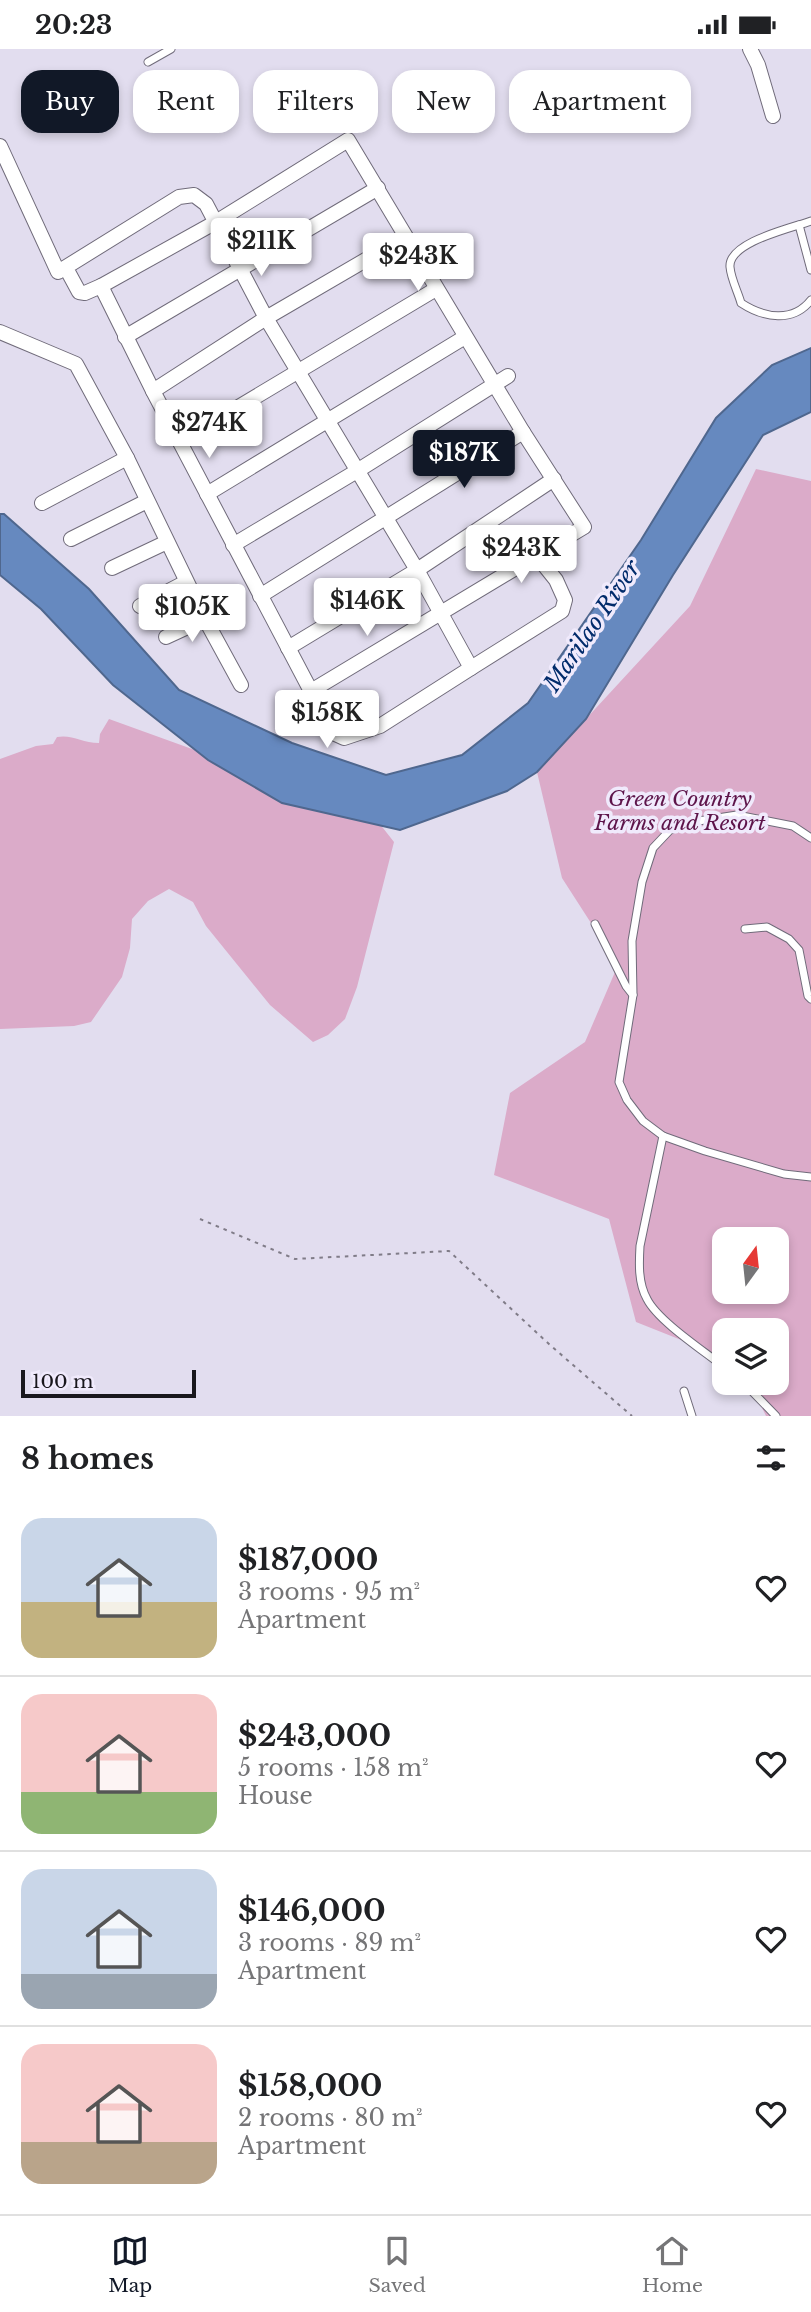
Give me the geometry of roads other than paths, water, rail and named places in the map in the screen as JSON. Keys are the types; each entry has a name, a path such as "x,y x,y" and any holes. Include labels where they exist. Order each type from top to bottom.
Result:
{"street":[{"path":"750,49 762,74 773,116"},
{"path":"66,268 79,292 85,293 101,286 216,222 348,140 494,385 584,527 311,691"},
{"path":"0,146 58,272 186,195 201,198 266,318 471,668"},
{"path":"125,337 378,188"},
{"path":"153,391 266,318 405,237"},
{"path":"101,286 153,391 333,733 344,737 380,726 562,611 565,600 556,580 536,555"},
{"path":"180,442 436,289"},
{"path":"0,332 76,364 127,458 205,619 242,685"},
{"path":"207,494 466,337"},
{"path":"233,545 508,376"},
{"path":"260,596 523,432"},
{"path":"42,503 127,458"},
{"path":"288,648 416,570 554,479"},
{"path":"71,539 147,501"},
{"path":"113,568 167,542"},
{"path":"140,606 186,582"},
{"path":"166,637 205,619"}],"lane":[{"path":"148,61 171,49"},
{"path":"811,221 744,245 734,253 729,265 741,303 755,312 778,317 802,311 811,300"},
{"path":"799,225 811,271"},
{"path":"811,838 793,826 737,815 692,822 670,830 653,848 642,882 632,941 634,995 619,1082 627,1100 643,1121 663,1136 784,1174 811,1177"},
{"path":"595,924 626,985 634,995"},
{"path":"745,929 766,927 789,939 799,950 808,996 811,999"},
{"path":"663,1136 640,1246 641,1281 647,1299 657,1313 712,1357"},
{"path":"684,1391 692,1416"},
{"path":"756,1395 776,1416"}],"water":[{"name":"Marilao River","path":"811,348 811,412 763,435 673,575 586,719 537,772 507,791 400,830 282,803 208,760 113,685 41,609 0,575 0,514 4,514 89,589 179,690 292,743 386,775 462,755 528,703 641,540 716,418 772,365"}],"park label":[{"name":"Green Country Farms and Resort","path":"680,811"}]}
